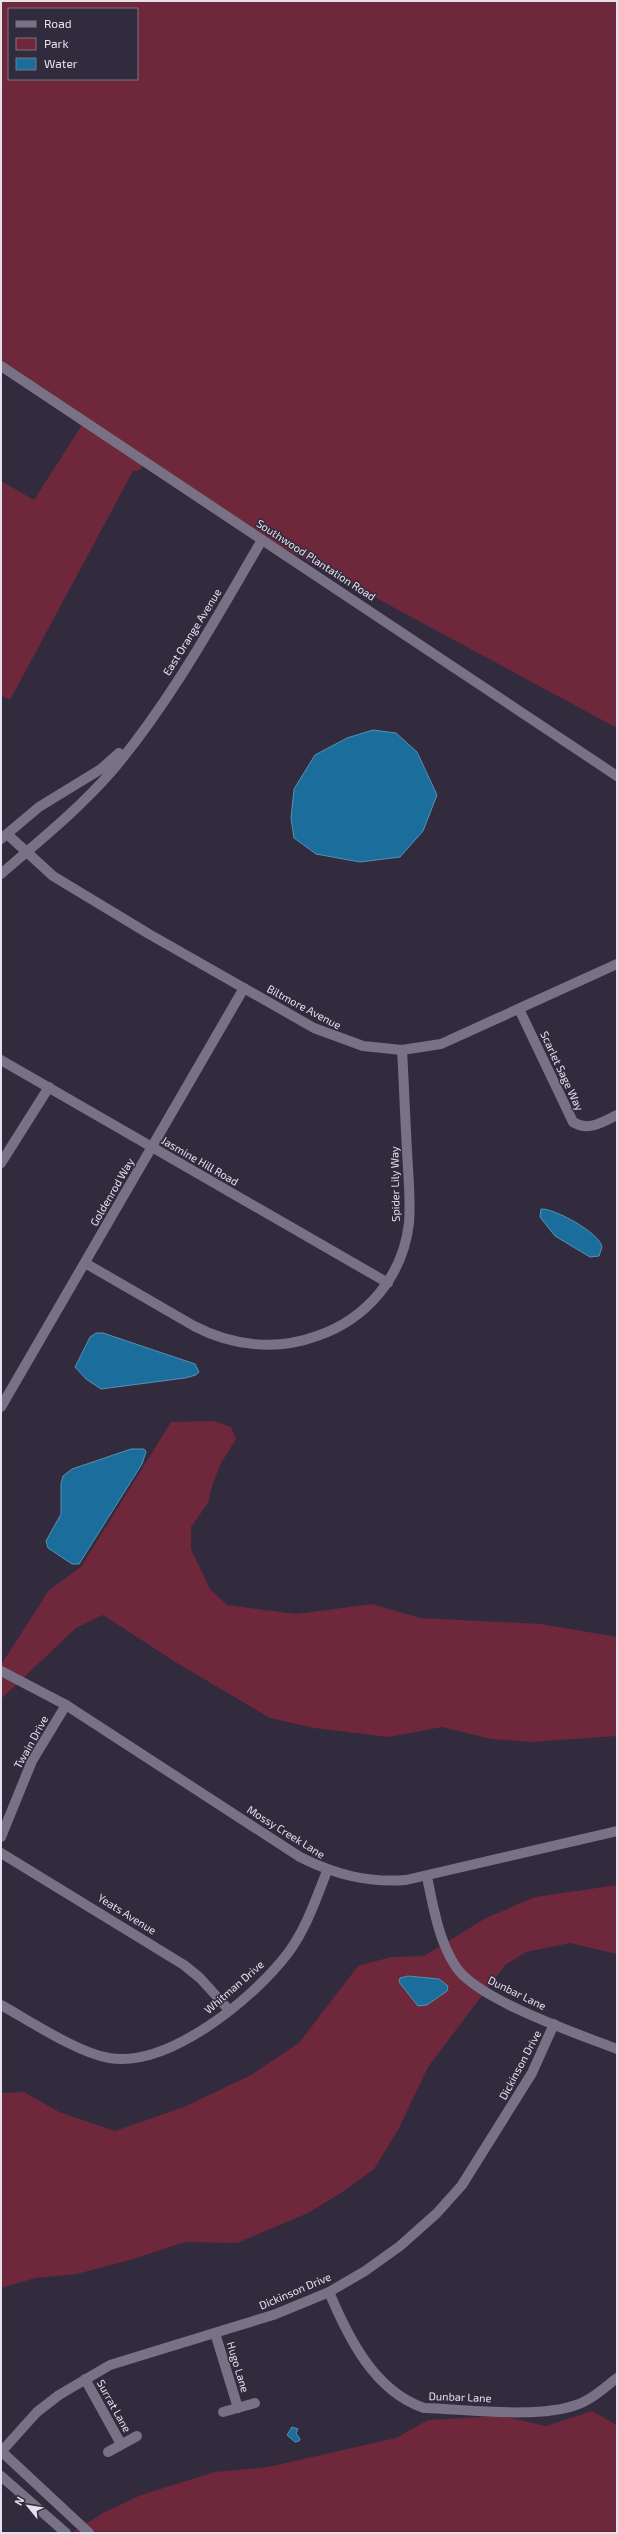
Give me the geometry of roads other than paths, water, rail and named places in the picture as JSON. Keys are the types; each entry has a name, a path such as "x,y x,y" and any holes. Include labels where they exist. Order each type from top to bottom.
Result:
{"street":[{"name":"Southwood Plantation Road","path":"1,366 617,776"},
{"name":"East Orange Avenue","path":"1,874 81,804 140,735 193,656 262,540"},
{"name":"East Orange Avenue","path":"4,836 39,806 102,769 140,735"},
{"name":"Biltmore Avenue","path":"4,836 26,852 53,876 244,988 333,1037 363,1046 402,1050 441,1044 617,964"},
{"name":"Goldenrod Way","path":"1,1407 244,988"},
{"name":"Scarlet Sage Way","path":"519,1008 573,1122 584,1127 592,1126 617,1115"},
{"name":"Spider Lily Way","path":"85,1263 210,1335 233,1341 268,1345 284,1345 308,1340 340,1326 368,1306 388,1283 400,1257 409,1222 402,1050"},
{"name":"Jasmine Hill Road","path":"1,1060 388,1283"},
{"path":"1,1163 49,1087"},
{"name":"Mossy Creek Lane","path":"1,1671 66,1705 300,1857 327,1871 379,1881 427,1877 617,1831"},
{"name":"Twain Drive","path":"1,1837 32,1761 66,1705"},
{"name":"Yeats Avenue","path":"1,1853 184,1965 200,1978 229,2010"},
{"name":"Whitman Drive","path":"1,2005 83,2049 108,2058 124,2060 140,2059 164,2051 195,2035 229,2010 288,1953 304,1926 327,1871"},
{"name":"Dunbar Lane","path":"427,1877 443,1940 456,1967 486,1993 554,2024 617,2049"},
{"name":"Dickinson Drive","path":"1,2451 37,2412 59,2395 110,2365 273,2315 329,2292 365,2271 400,2246 437,2213 462,2185 532,2073 554,2024"},
{"name":"Dunbar Lane","path":"329,2292 346,2332 384,2384 410,2403 424,2408 548,2412 577,2405 595,2395 617,2378"},
{"name":"Hugo Lane","path":"215,2333 238,2408"},
{"name":"Surrat Lane","path":"85,2380 121,2444"},
{"path":"223,2412 254,2403"},
{"path":"108,2452 137,2436"},
{"path":"1,2451 89,2533"},
{"path":"1,2476 66,2533"}],"water":[{"path":"373,730 396,733 417,752 437,795 423,831 400,857 360,862 316,854 294,838 291,818 294,789 315,755 347,738"},
{"path":"541,1209 556,1213 576,1222 593,1235 602,1247 599,1256 590,1257 555,1236 540,1217"},
{"path":"96,1333 103,1333 195,1364 199,1372 196,1375 185,1378 101,1389 86,1379 75,1367 90,1337"},
{"path":"131,1449 144,1449 146,1452 142,1464 79,1564 72,1564 48,1548 46,1541 61,1514 61,1484 63,1476 72,1469"},
{"path":"408,1976 439,1979 448,1986 447,1991 427,2005 418,2006 399,1982 400,1978"},
{"path":"292,2427 298,2429 296,2433 300,2439 299,2441 295,2442 287,2435"}]}
